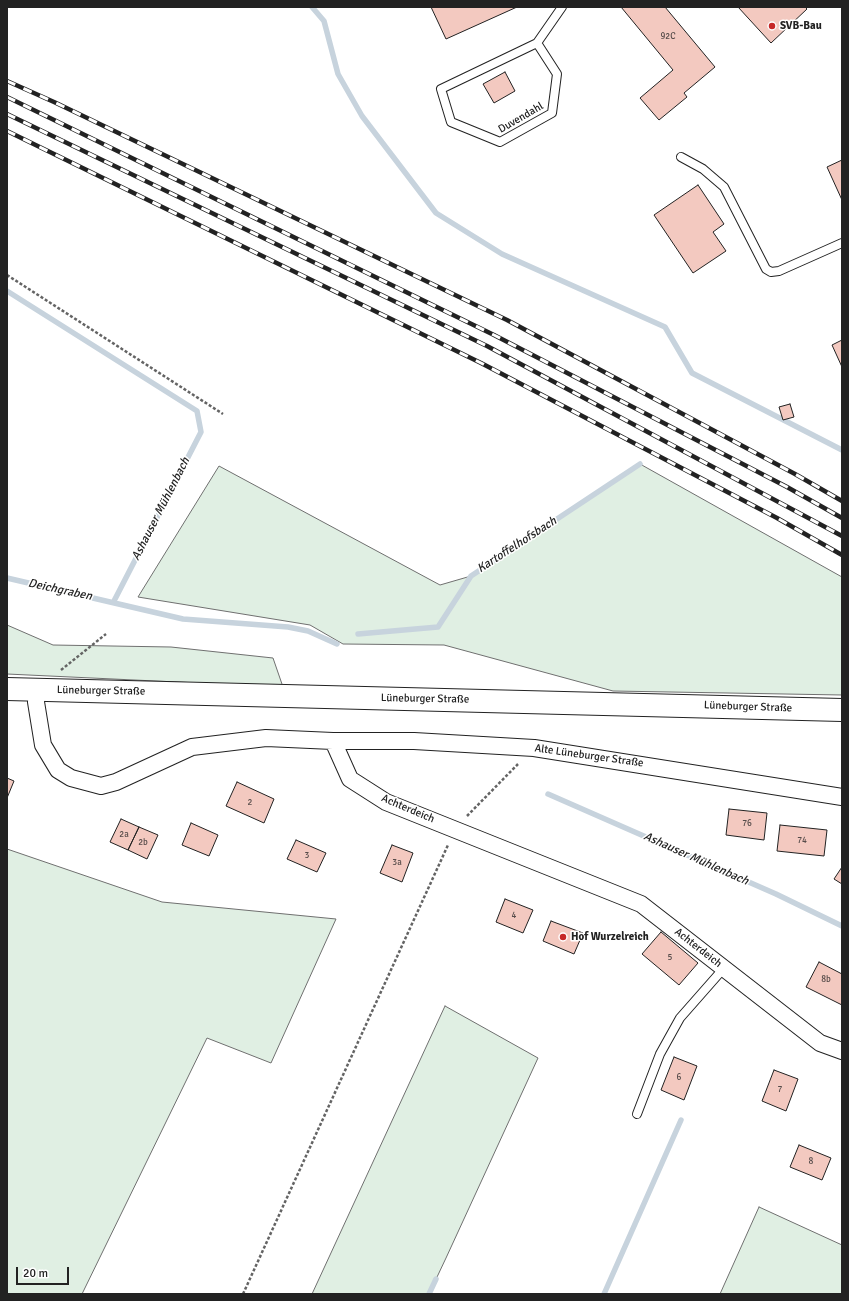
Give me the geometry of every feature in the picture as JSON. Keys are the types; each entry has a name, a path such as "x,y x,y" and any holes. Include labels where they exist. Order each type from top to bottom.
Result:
{"main road":[{"name":"Lüneburger Straße","path":"7,689 842,710"}],"street":[{"path":"37,690 36,702 43,745 58,770 71,778 101,786 116,782 192,747 266,738 333,741"},
{"name":"Alte Lüneburger Straße","path":"333,741 414,741 534,748 842,797"},
{"name":"Achterdeich","path":"333,741 350,779 386,802 456,828 641,904 820,1043 842,1051"},
{"path":"820,1043 842,1045"}],"lane":[{"path":"537,44 562,7"},
{"name":"Duvendahl","path":"537,44 556,74 552,113 500,142 451,122 440,89 537,44"},
{"path":"681,157 714,176 724,187 766,270 771,272 779,271 842,243"},
{"path":"637,1114 660,1054 680,1018 724,968"}],"path":[{"path":"7,276 223,414"},
{"path":"37,690 106,634"},
{"path":"244,1294 456,828 534,748"}],"green space":[{"path":"640,464 842,577 842,695 613,691 444,645 343,644 310,625 138,597 219,466 440,585 471,576"},
{"path":"7,625 53,645 171,647 273,658 283,687 7,674"},
{"path":"7,849 162,902 336,919 271,1063 207,1038 82,1294 7,1294"},
{"path":"445,1006 538,1058 446,1258 429,1294 312,1294"},
{"path":"759,1207 842,1245 842,1294 720,1294"}],"building":[{"path":"431,7 517,7 446,39"},
{"path":"621,7 665,7 715,67 684,93 687,97 659,120 640,98 673,70"},
{"name":"SVB-Bau","path":"738,7 805,7 807,9 771,43"},
{"path":"505,72 515,91 494,103 483,84"},
{"path":"842,160 842,200 827,167"},
{"path":"698,185 724,224 713,232 726,251 693,273 654,215"},
{"path":"842,340 842,367 832,345"},
{"path":"790,404 794,417 783,420 779,407"},
{"path":"7,778 14,781 7,798"},
{"path":"237,782 274,799 264,823 226,806"},
{"path":"729,809 767,813 764,840 726,835"},
{"path":"121,819 139,827 128,850 110,842"},
{"path":"191,823 218,835 209,856 182,845"},
{"path":"780,825 827,830 824,856 777,851"},
{"path":"139,827 158,835 147,859 128,850"},
{"path":"296,840 326,853 317,872 287,859"},
{"path":"392,845 413,853 402,882 380,873"},
{"path":"842,867 842,884 834,879"},
{"path":"505,899 533,910 523,933 496,922"},
{"name":"Hof Wurzelreich","path":"551,921 583,933 574,954 543,941"},
{"path":"661,932 698,963 679,985 642,954"},
{"path":"819,962 842,974 842,1005 806,987"},
{"path":"674,1057 697,1066 684,1100 661,1090"},
{"path":"774,1070 798,1079 786,1111 762,1101"},
{"path":"799,1145 831,1158 822,1180 790,1167"}],"waterway":[{"path":"312,7 324,21 338,74 362,116 436,213 502,254 665,327 692,373 842,450"},
{"name":"Ashauser Mühlenbach","path":"7,291 197,411 201,432 114,601"},
{"name":"Kartoffelhofsbach","path":"358,634 438,627 471,576 640,464"},
{"name":"Ashauser Mühlenbach","path":"7,578 183,619 288,627 308,631 337,644"},
{"name":"Ashauser Mühlenbach","path":"548,794 776,894 842,926"},
{"path":"604,1294 681,1120"},
{"path":"429,1294 436,1279"}],"railway":[{"path":"7,81 54,102 507,320 795,474 842,501"},
{"path":"7,97 494,335 787,487 842,518"},
{"path":"7,114 487,346 842,536"},
{"path":"7,131 481,363 777,518 842,555"}],"place":[{"name":"SVB-Bau","path":"772,26"},
{"name":"Hof Wurzelreich","path":"563,937"}],"water label":[{"name":"Deichgraben","path":"60,590"}]}
